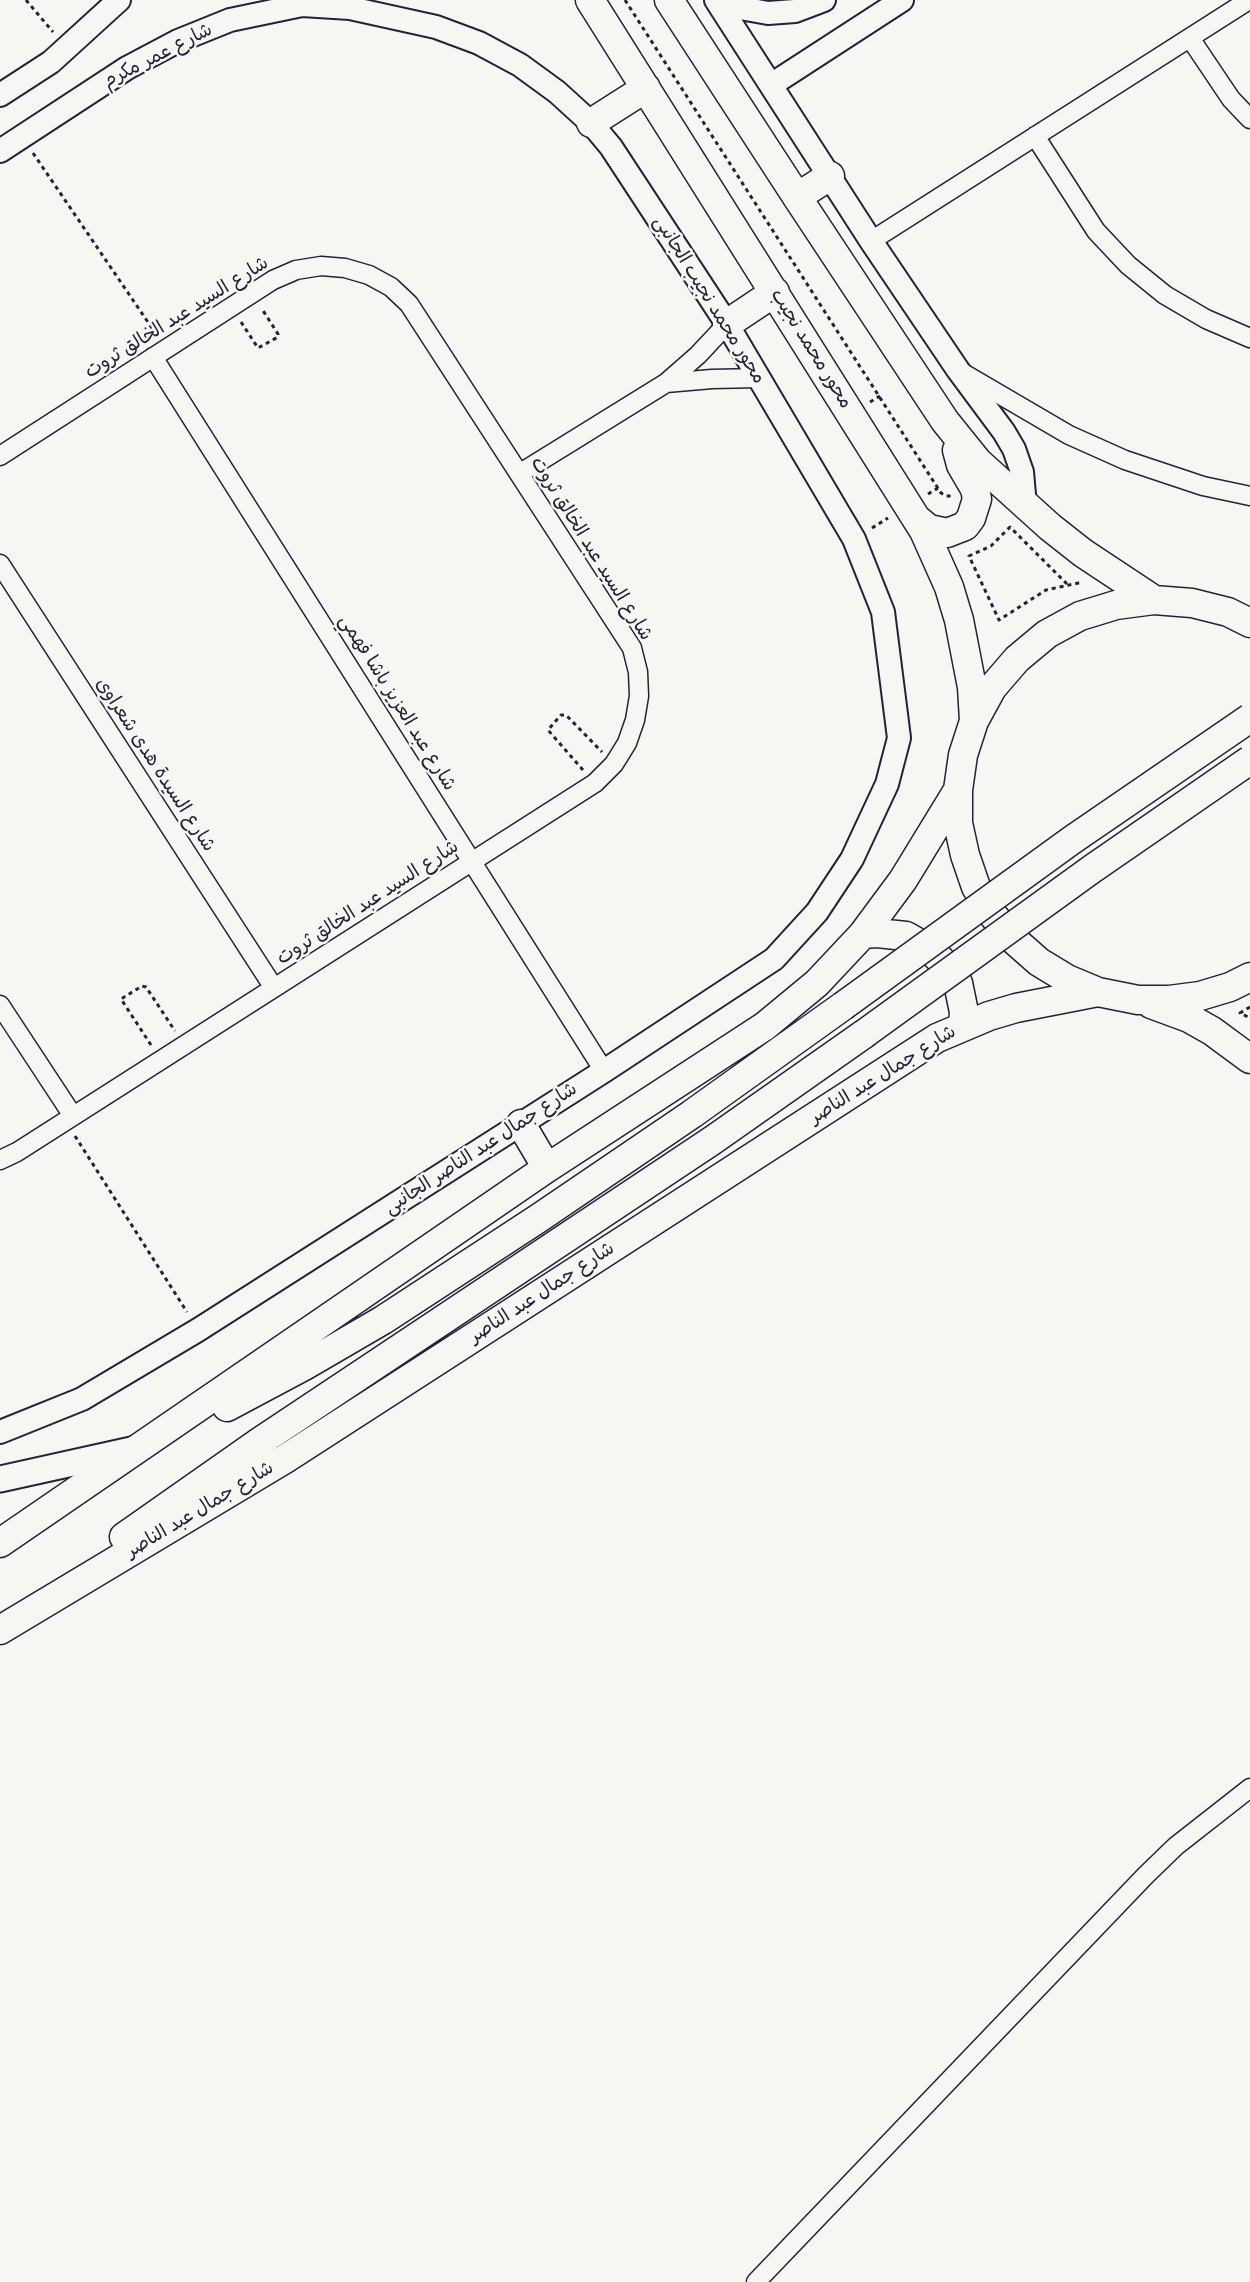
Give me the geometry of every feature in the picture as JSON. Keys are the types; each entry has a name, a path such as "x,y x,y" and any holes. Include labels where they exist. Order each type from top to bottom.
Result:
{"main road":[{"name":"محور محمد نجيب","path":"590,0 918,520 938,559 960,620 971,678 974,721"},
{"path":"669,0 797,197 958,436 978,462 1025,506 1083,553 1154,600"},
{"path":"591,124 646,88"},
{"path":"797,197 830,176"},
{"path":"727,324 775,292"},
{"path":"918,520 929,529 947,533 965,526 971,518 977,499 975,489 959,458 958,436"},
{"path":"1250,623 1228,612 1192,603 1154,600 1116,605 1080,616 1046,634 1017,658 992,688 974,721 963,755 958,790 958,823 965,856 976,886 993,915 1014,940 1039,962 1067,979 1098,992 1138,1000 1189,1018 1212,1031 1250,1059"},
{"path":"0,1480 141,1448 223,1409 304,1366 383,1320 692,1114 1056,851 1250,718"},
{"path":"3,1629 88,1562 193,1488 713,1140 864,1034 1092,869 1250,760"},
{"path":"0,1543 547,1168 765,1026 817,983 863,934 902,880 958,790"},
{"path":"863,934 892,933 919,942 931,950 951,971 958,984 964,1012 963,1026"},
{"path":"1138,1000 1169,1000 1200,996 1230,987 1250,977"},
{"name":"شارع جمال عبد الناصر","path":"3,1629 285,1459 938,1038 963,1026 1016,1008 1098,992"},
{"path":"521,1124 547,1168"}],"street":[{"path":"0,95 51,62 119,0"},
{"path":"716,0 871,241 958,370 1004,432 1014,449 1022,472 1025,506"},
{"path":"721,0 740,8 768,13 796,10 824,0"},
{"path":"771,85 902,0"},
{"path":"871,241 1249,0"},
{"name":"محور محمد نجيب الجانبى","path":"301,2 350,8 391,16 436,27 479,43 520,65 557,92 591,124 611,148 727,324 854,539 883,612 900,738 886,784"},
{"name":"شارع عمر مكرم","path":"0,151 126,68 178,42 230,20 301,2"},
{"path":"1190,38 1231,99 1250,119"},
{"path":"1036,136 1096,231 1128,265 1165,295 1206,319 1250,338"},
{"name":"شارع السيد عبد الخالق ثروت","path":"0,456 273,280 296,270 320,266 346,268 369,275 391,287 410,304 632,648 638,672 639,696 627,743 614,764 595,783 69,1119 0,1160"},
{"path":"519,474 666,383 698,355 727,324"},
{"name":"شارع عبد العزيز باشا فهمي","path":"160,353 472,861 604,1071"},
{"path":"958,370 1069,434 1126,460 1203,486 1250,496"},
{"path":"666,383 712,379 759,378"},
{"name":"شارع السيدة هدى شعراوى","path":"0,564 274,988"},
{"name":"شارع جمال عبد الناصر الجانبى","path":"0,1432 82,1399 198,1330 604,1071 774,959 817,912 842,874 852,858 886,784"},
{"path":"0,1005 69,1119"},
{"path":"756,2282 1146,1874 1176,1846 1250,1788"}],"path":[{"path":"26,0 67,48"},
{"path":"625,0 941,493 952,497 958,494"},
{"path":"22,137 160,353"},
{"path":"231,307 258,348 278,337 278,334 252,293"},
{"path":"1010,527 1067,584 1046,590 998,620 969,556 991,546 1010,527"},
{"path":"595,783 548,730 561,715 566,716 614,764"},
{"path":"161,1060 121,999 123,997 144,986 184,1045"},
{"path":"1250,1007 1240,1013 1250,1018"},
{"path":"69,1119 198,1330"}]}
